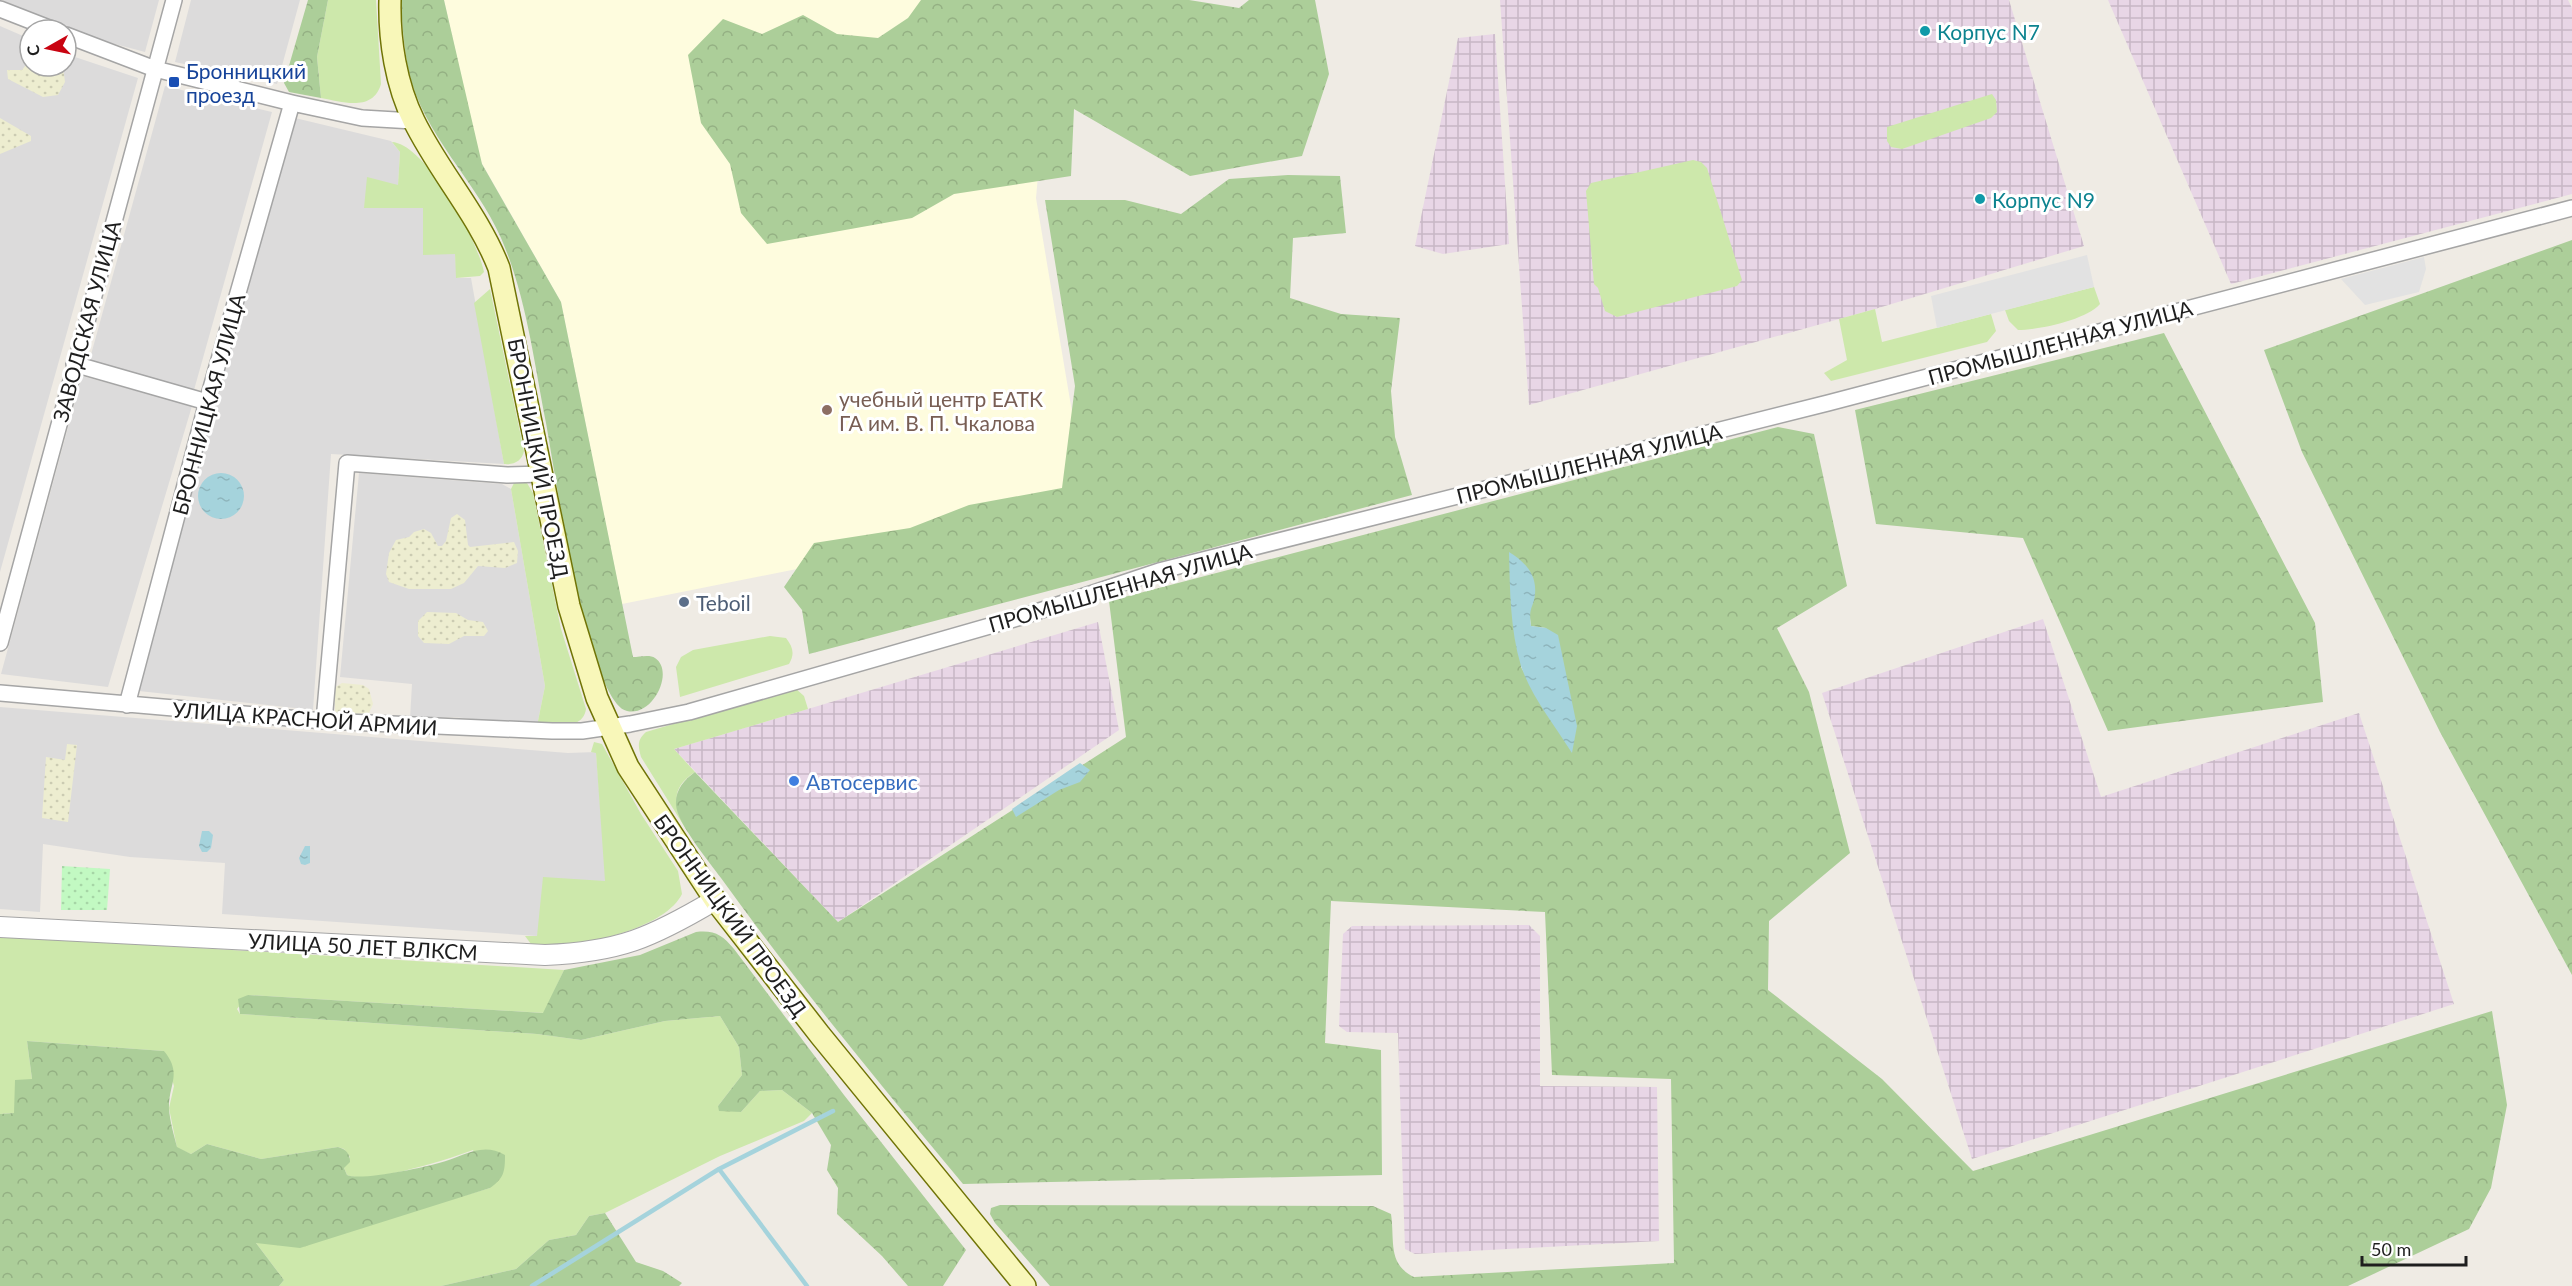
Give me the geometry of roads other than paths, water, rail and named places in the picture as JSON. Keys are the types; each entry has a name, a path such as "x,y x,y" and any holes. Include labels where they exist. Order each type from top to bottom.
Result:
{"main road":[{"path":"390,0 397,70 414,121"},
{"name":"БРОННИЦКИЙ ПРОЕЗД","path":"414,121 481,227 499,268 569,606 581,652 628,766 652,808 714,900 820,1035 1025,1286"}],"street":[{"name":"ЗАВОДСКАЯ УЛИЦА","path":"0,643 174,0"},
{"path":"0,9 23,18"},
{"path":"78,40 155,69 292,103 362,118 414,121"},
{"name":"БРОННИЦКАЯ УЛИЦА","path":"127,705 207,402 292,103"},
{"name":"ПРОМЫШЛЕННАЯ УЛИЦА","path":"610,726 710,706 1021,616 1159,571 1828,403 2572,208"},
{"path":"74,364 207,402"},
{"path":"324,721 347,463 507,475 542,474"},
{"name":"УЛИЦА КРАСНОЙ АРМИИ","path":"0,693 324,721 552,731 582,731 610,726"},
{"name":"УЛИЦА 50 ЛЕТ ВЛКСМ","path":"0,927 545,956 576,954 639,941 670,927 714,900"}],"water":[{"path":"221,473 237,480 244,496 237,512 221,519 205,512 198,496 205,480"},
{"path":"1509,552 1524,564 1534,580 1535,594 1530,619 1531,626 1546,628 1558,635 1577,726 1572,753 1537,700 1521,666 1513,624"},
{"path":"1080,763 1090,770 1080,782 1059,790 1016,817 1012,809"},
{"path":"202,831 209,831 213,835 211,848 207,852 202,852 199,846"},
{"path":"305,846 310,846 310,863 305,865 301,864 299,858"}],"waterway":[{"path":"532,1286 719,1169 833,1111"},
{"path":"719,1169 807,1286"}],"place":[{"name":"Корпус N7","path":"1925,31"},
{"name":"Бронницкий проезд","path":"174,82"},
{"name":"Корпус N9","path":"1980,199"},
{"name":"учебный центр ЕАТК ГА им. В. П. Чкалова","path":"827,410"},
{"name":"Teboil","path":"684,602"},
{"name":"Автосервис","path":"794,781"}]}
